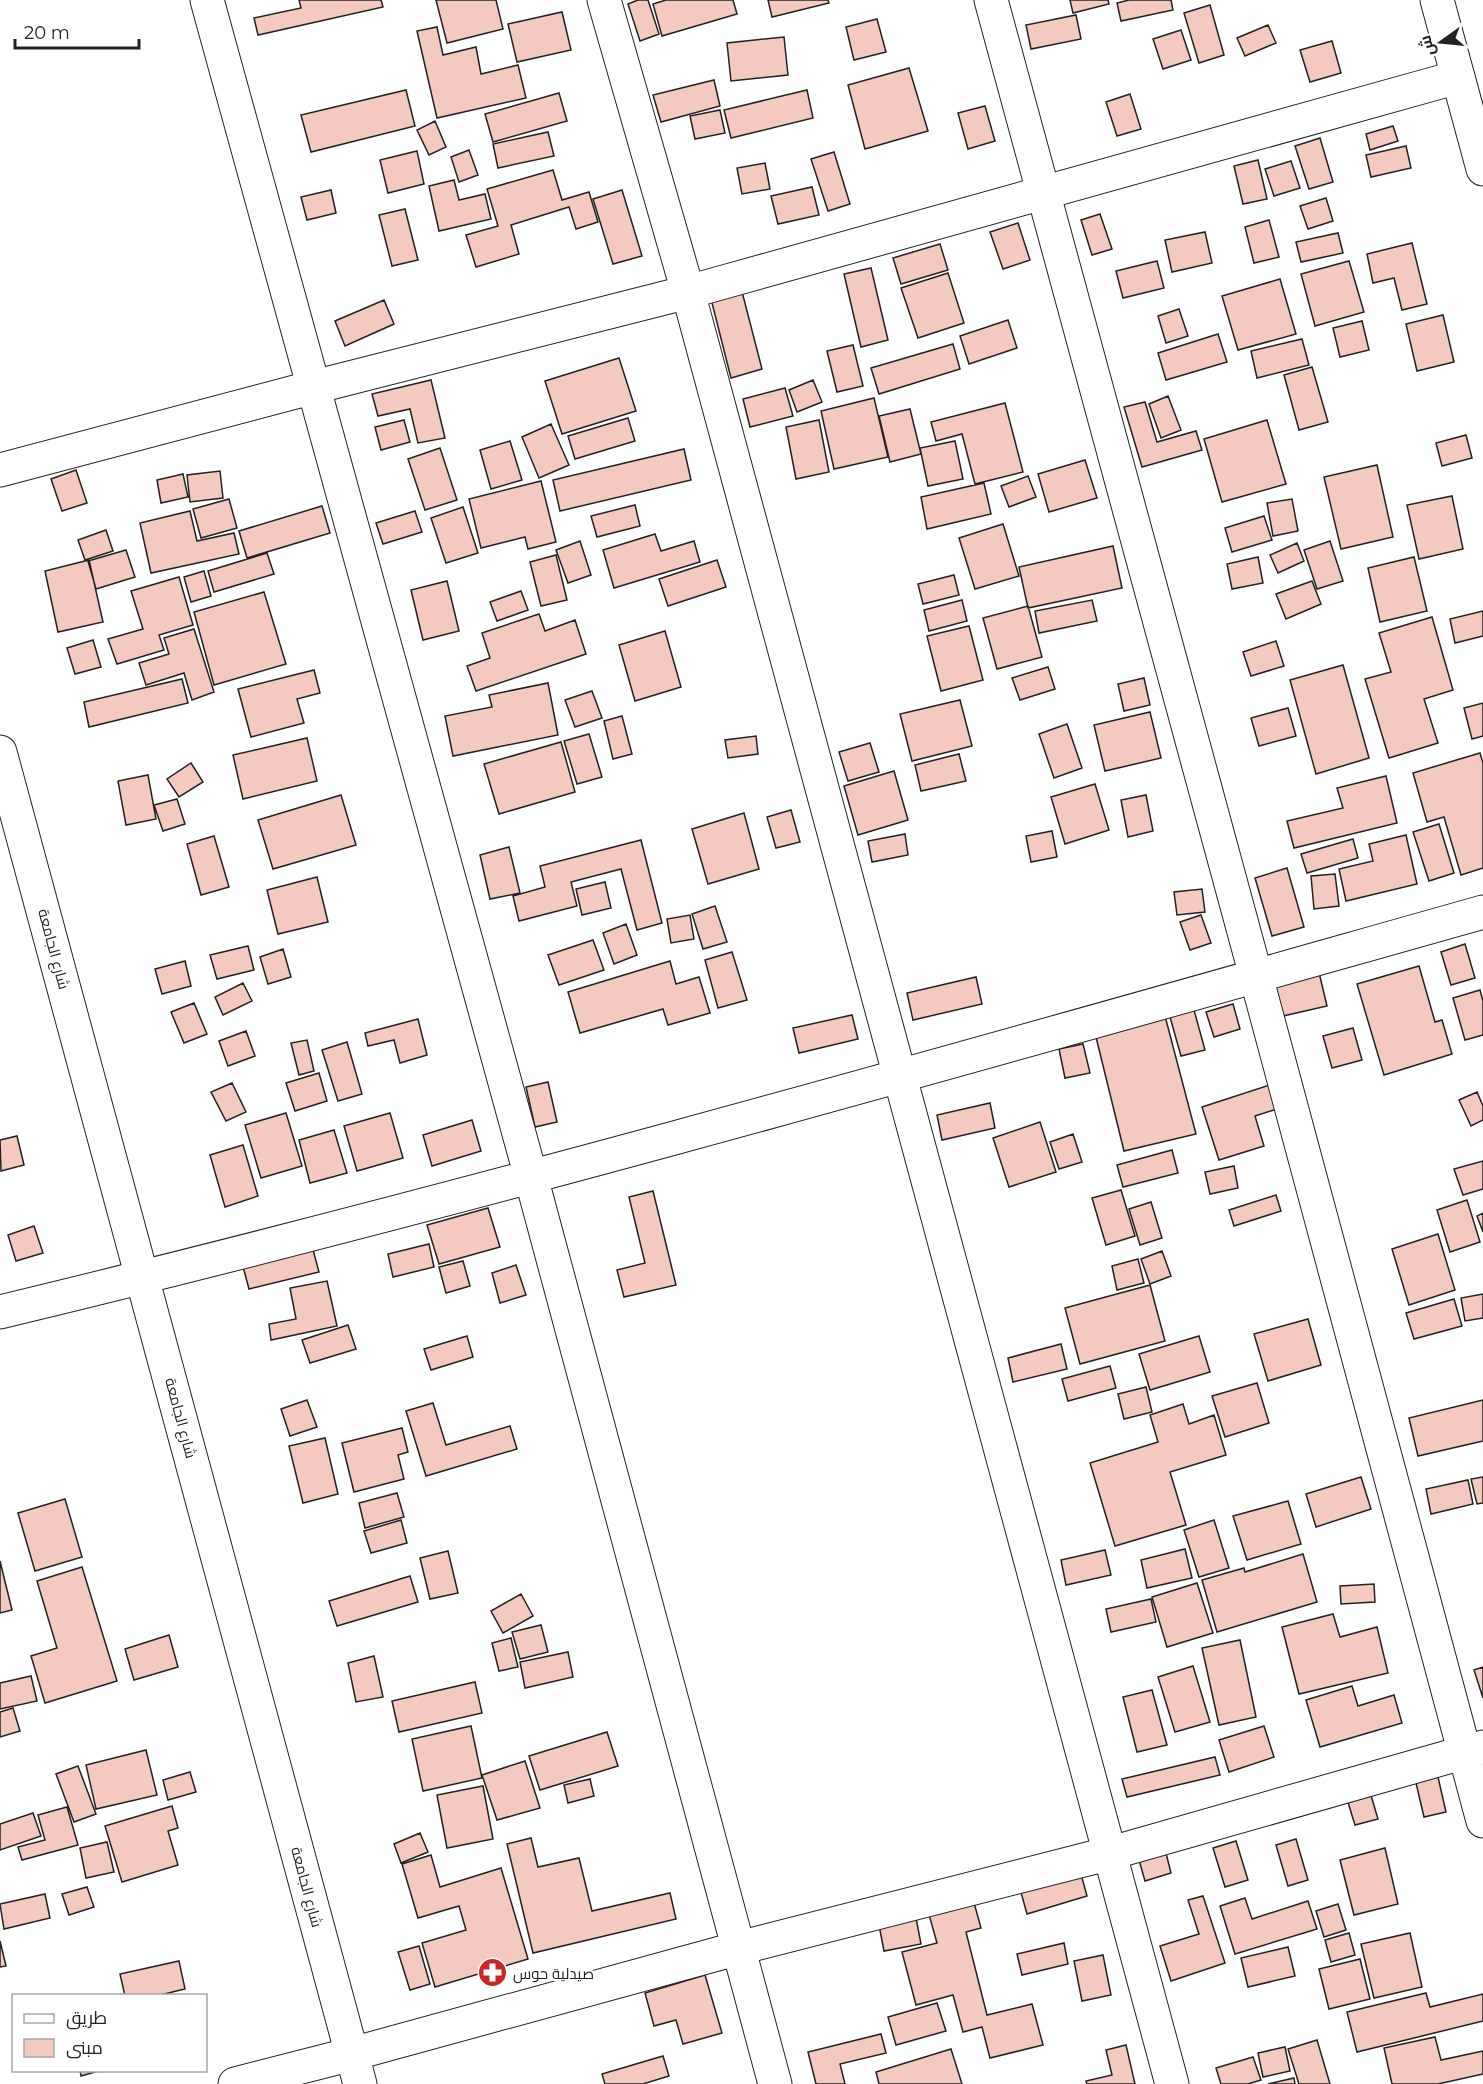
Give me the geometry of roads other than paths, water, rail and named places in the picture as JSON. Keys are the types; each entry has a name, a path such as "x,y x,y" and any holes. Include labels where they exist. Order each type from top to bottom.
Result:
{"street":[{"path":"207,0 531,1177 775,2084"},
{"path":"604,0 688,292 1172,2084"},
{"path":"991,0 1256,976 1474,1750 1483,1821"},
{"path":"1437,0 1483,169"},
{"path":"0,470 688,292 1458,77"},
{"name":"شارع الجامعة","path":"0,753 356,2069"},
{"path":"0,1312 143,1278 531,1177 901,1077 1483,912"},
{"path":"235,2084 356,2069 739,1948 1111,1853 1474,1750"}],"place":[{"name":"صيدلية حوس","path":"492,1973"}]}
